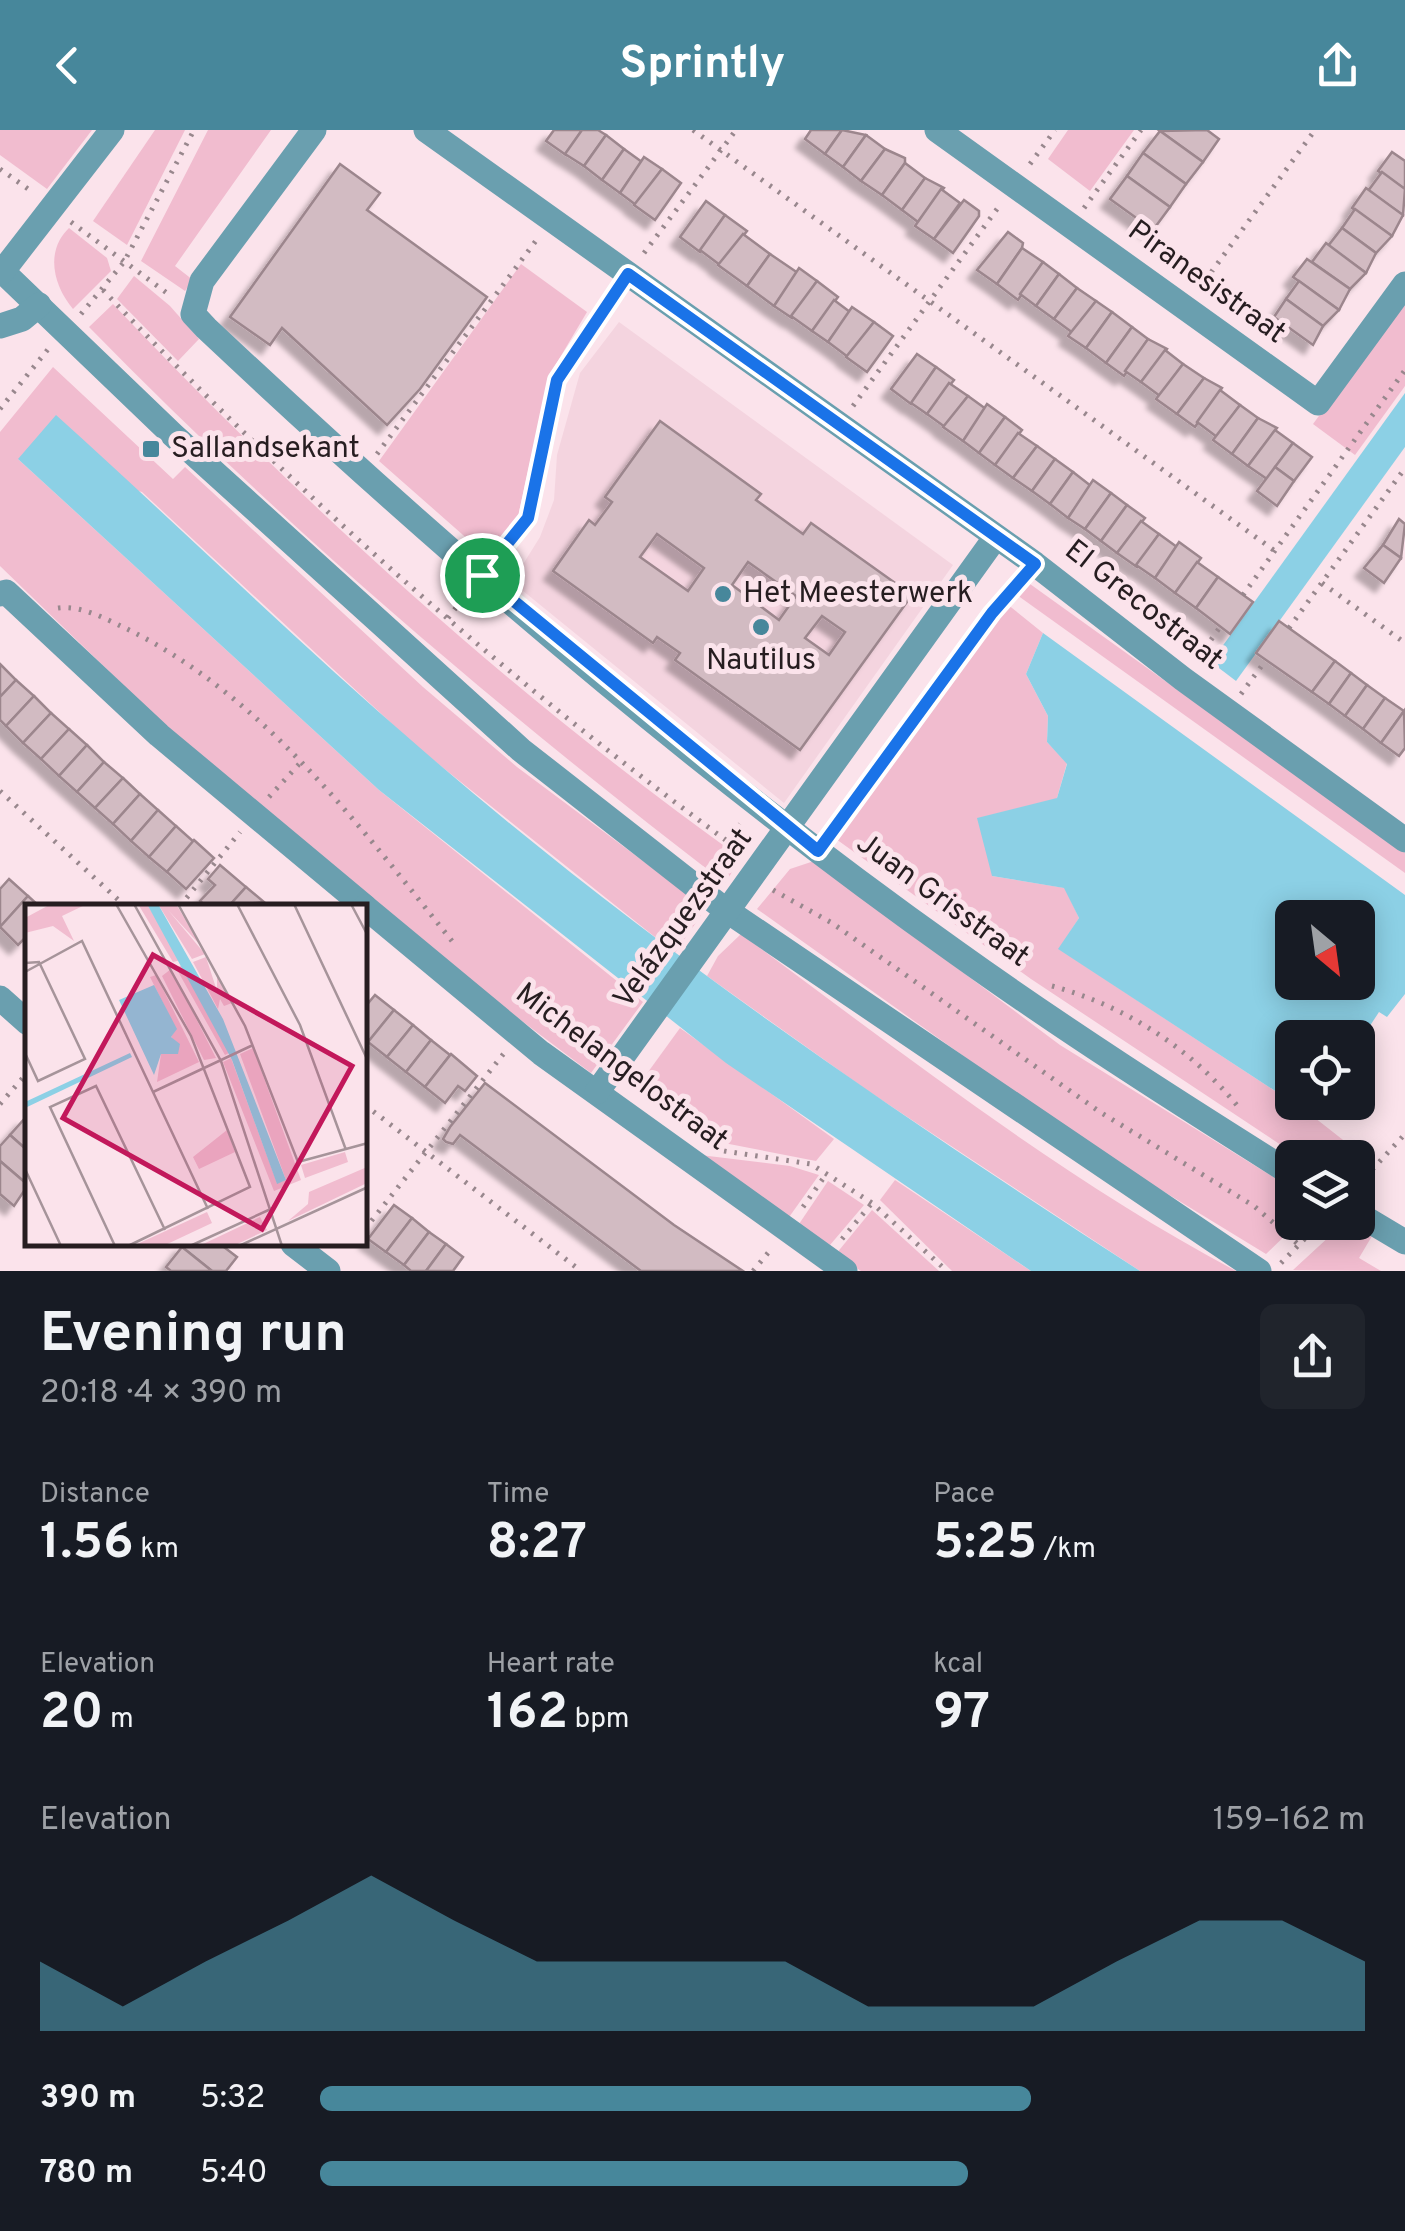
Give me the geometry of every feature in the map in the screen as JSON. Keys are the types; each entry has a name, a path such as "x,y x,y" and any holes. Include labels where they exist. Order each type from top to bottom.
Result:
{"street":[{"path":"112,130 54,210 1,271 173,435 521,750 728,912 1259,1271"},
{"path":"193,302 202,280 314,130"},
{"name":"El Grecostraat","path":"426,130 1035,564 1183,680 1405,840"},
{"name":"Piranesistraat","path":"937,130 1318,403 1405,284"},
{"name":"Juan Grisstraat","path":"193,302 193,314 206,328 362,474 789,829 1082,1040 1275,1163"},
{"path":"0,326 22,320 39,305"},
{"name":"Velázquezstraat","path":"597,1092 712,936 751,867 789,829 995,538"},
{"name":"Michelangelostraat","path":"0,594 6,592 30,611 159,735 363,904"},
{"name":"Michelangelostraat","path":"368,908 519,1034 844,1271"},
{"path":"0,998 25,1020"},
{"path":"1375,1224 1405,1242"},
{"path":"296,1246 328,1271"}],"path":[{"path":"0,409 124,262 194,130"},
{"path":"693,130 1276,551"},
{"path":"482,575 528,518 557,380 628,274 736,130"},
{"path":"839,426 1055,130"},
{"path":"1070,226 1141,130"},
{"path":"1184,310 1316,130"},
{"path":"0,170 174,298 193,302"},
{"path":"80,228 88,217"},
{"path":"362,474 552,220"},
{"path":"104,290 188,380 393,571 641,777 727,842 796,906 832,923 1100,1112 1254,1206 1299,1244"},
{"path":"1244,595 1405,370"},
{"path":"1289,628 1405,468"},
{"path":"818,851 992,613 1035,564"},
{"path":"1322,583 1405,643"},
{"path":"30,611 68,606 103,618 163,646 213,680 290,750 459,949"},
{"path":"1183,680 1220,627"},
{"path":"1228,712 1266,660"},
{"path":"0,791 123,904"},
{"path":"727,842 747,814"},
{"path":"1041,982 1124,1010 1200,1068 1248,1120"},
{"path":"368,1225 519,1034"},
{"path":"0,1104 25,1075"},
{"path":"368,1107 581,1271"},
{"path":"1375,1167 1405,1134"},
{"path":"711,1148 812,1164 872,1203 947,1271"},
{"path":"1274,1271 1303,1240"}],"shaded area":[{"path":"0,130 92,130 47,189 0,155"},
{"path":"155,130 185,130 127,245 93,221"},
{"path":"208,130 271,130 175,266 193,280 185,291 141,261"},
{"path":"1068,130 1134,130 1090,191 1048,159"},
{"path":"69,228 107,258 111,271 73,309 54,268 57,247"},
{"path":"521,264 587,312 549,376 517,521 488,557 379,461"},
{"path":"134,276 170,306 199,339 178,361 117,299"},
{"path":"1405,300 1405,386 1355,455 1313,424"},
{"path":"113,304 260,453 413,596 574,732 741,858 725,883 477,685 240,475 89,327"},
{"path":"619,322 953,565 784,803 512,582 540,537 554,500 557,455 580,373"},
{"path":"53,367 173,479 185,467 423,687 517,767 706,908 675,953 417,747 142,492 18,459 379,790 643,1002 591,1073 490,997 177,737 0,566 0,432"},
{"path":"1030,584 1405,853 1405,873 1017,595"},
{"path":"1007,604 1043,633 1026,674 1048,716 1047,742 1067,763 1057,798 992,876 1065,888 1079,918 1059,949 1275,1091 1275,1120 1318,1120 1343,1140 1275,1141 1031,979 836,839"},
{"path":"814,861 1060,1045 1275,1178 1275,1240 1280,1240 1266,1254 1094,1149 757,909 790,869"},
{"path":"741,934 1044,1154 1236,1271 1140,1271 868,1091 707,976 718,956"},
{"path":"680,1028 834,1139 816,1161 698,1138 635,1090"},
{"path":"692,1154 790,1166 819,1175 787,1220"},
{"path":"895,1180 1031,1271 952,1271 880,1200"},
{"path":"828,1181 864,1205 830,1245 799,1224"},
{"path":"872,1210 939,1271 861,1271 836,1254"},
{"path":"1326,1240 1370,1240 1359,1258 1381,1271 1293,1270"}],"water":[{"path":"1405,393 1405,447 1236,681 1211,662"},
{"path":"56,415 373,707 591,889 770,1022 1140,1271 1031,1271 726,1063 379,790 18,459"},
{"path":"1043,633 1405,895 1405,994 1387,1017 1379,1012 1374,1020 1275,1020 1275,1091 1058,949 1079,918 1064,888 992,876 977,818 1057,798 1067,764 1047,742 1048,716 1026,674"}],"building":[{"path":"554,130 582,130 566,155 546,141"},
{"path":"582,130 598,130 606,135 584,166 565,154"},
{"path":"811,130 842,130 825,154 805,139"},
{"path":"842,130 866,135 843,167 825,154"},
{"path":"1207,130 1219,139 1203,162 1160,131"},
{"path":"1160,131 1203,162 1186,184 1143,153"},
{"path":"606,135 624,149 602,180 584,166"},
{"path":"866,135 885,149 861,181 843,167"},
{"path":"624,149 642,162 620,193 602,180"},
{"path":"885,149 905,158 905,163 882,195 861,181"},
{"path":"1392,152 1405,161 1405,189 1378,171"},
{"path":"1143,153 1186,184 1170,207 1127,176"},
{"path":"644,157 662,169 636,205 620,193"},
{"path":"905,163 925,178 902,210 882,195"},
{"path":"340,164 380,193 367,210 487,297 420,389 387,425 282,328 270,345 230,317"},
{"path":"662,169 681,183 655,220 634,205"},
{"path":"1382,172 1405,189 1403,215 1368,191"},
{"path":"1127,176 1170,207 1153,230 1110,199"},
{"path":"925,178 944,188 918,222 902,210"},
{"path":"1366,188 1403,215 1392,236 1352,208"},
{"path":"941,189 960,203 934,239 915,226"},
{"path":"964,200 979,211 979,216 953,253 934,239"},
{"path":"706,201 725,215 700,252 680,237"},
{"path":"1355,209 1392,236 1376,253 1342,228"},
{"path":"725,215 747,231 720,265 700,250"},
{"path":"1342,228 1376,253 1366,273 1328,246"},
{"path":"1008,232 1023,243 1022,248 997,284 977,270"},
{"path":"743,234 770,254 747,286 718,265"},
{"path":"1326,243 1366,273 1350,289 1312,262"},
{"path":"1022,248 1043,262 1018,300 997,284"},
{"path":"770,254 798,273 774,306 747,286"},
{"path":"1307,259 1350,289 1339,310 1293,277"},
{"path":"1043,262 1059,274 1036,306 1020,294"},
{"path":"799,268 817,281 792,318 774,306"},
{"path":"1059,274 1077,288 1054,319 1036,306"},
{"path":"817,281 838,297 812,331 791,316"},
{"path":"1299,281 1339,310 1323,326 1286,299"},
{"path":"1077,288 1096,301 1073,333 1054,319"},
{"path":"1286,299 1323,326 1313,345 1274,317"},
{"path":"834,300 850,312 828,342 812,331"},
{"path":"1096,301 1112,312 1086,348 1068,336"},
{"path":"852,307 874,322 848,357 828,342"},
{"path":"1112,312 1132,327 1106,363 1086,348"},
{"path":"874,322 893,336 867,372 846,357"},
{"path":"1132,327 1148,339 1124,376 1106,363"},
{"path":"1148,339 1167,349 1141,382 1125,371"},
{"path":"1165,350 1183,364 1160,396 1141,382"},
{"path":"917,354 936,367 911,404 891,389"},
{"path":"1183,364 1204,378 1177,414 1156,399"},
{"path":"936,367 954,380 927,414 911,403"},
{"path":"1204,378 1222,388 1195,427 1177,414"},
{"path":"949,383 968,396 945,427 927,414"},
{"path":"1220,390 1240,405 1217,437 1197,422"},
{"path":"968,396 986,409 963,441 943,427"},
{"path":"987,404 1005,417 979,453 963,441"},
{"path":"1240,405 1258,418 1232,454 1213,440"},
{"path":"1005,417 1022,430 995,465 979,453"},
{"path":"1258,418 1277,428 1248,466 1232,454"},
{"path":"660,421 761,494 756,500 803,534 811,523 912,595 800,750 675,660 680,653 657,637 653,643 553,571 589,520 595,525 612,502 605,497","holes":["657,534 704,568 688,591 640,557","748,562 796,596 779,620 732,585","822,616 845,632 829,655 805,638"]},
{"path":"1275,430 1293,443 1267,479 1248,466"},
{"path":"1018,433 1037,446 1013,478 995,465"},
{"path":"1293,443 1312,457 1294,481 1275,467"},
{"path":"1037,446 1055,459 1032,491 1013,478"},
{"path":"1055,459 1073,472 1050,504 1032,491"},
{"path":"1275,467 1294,481 1277,506 1257,491"},
{"path":"1073,472 1091,486 1068,518 1050,504"},
{"path":"1093,480 1111,493 1085,529 1068,518"},
{"path":"1111,493 1127,505 1101,541 1085,529"},
{"path":"1127,505 1145,518 1117,553 1101,541"},
{"path":"1399,519 1405,524 1401,558 1383,545"},
{"path":"1141,521 1159,534 1137,567 1117,553"},
{"path":"1159,534 1177,547 1155,578 1136,565"},
{"path":"1179,542 1201,558 1175,593 1155,578"},
{"path":"1383,545 1401,558 1384,583 1364,568"},
{"path":"1197,562 1218,577 1196,608 1175,593"},
{"path":"1218,577 1253,602 1230,634 1196,608"},
{"path":"1279,621 1335,661 1312,692 1256,653"},
{"path":"1335,661 1351,673 1329,704 1312,692"},
{"path":"0,664 16,680 0,697"},
{"path":"1351,673 1367,685 1345,716 1329,704"},
{"path":"16,680 34,696 6,726 0,720 0,697"},
{"path":"1367,685 1385,698 1363,729 1345,716"},
{"path":"34,696 51,713 23,743 6,726"},
{"path":"1385,698 1404,711 1381,743 1363,729"},
{"path":"1404,711 1405,748 1399,756 1381,743"},
{"path":"51,713 69,729 41,759 23,743"},
{"path":"69,729 87,745 59,776 41,759"},
{"path":"87,745 104,762 77,792 59,776"},
{"path":"104,762 123,778 95,808 77,792"},
{"path":"123,778 140,794 113,824 95,808"},
{"path":"140,794 158,810 131,841 113,824"},
{"path":"158,810 176,826 149,857 131,841"},
{"path":"176,826 194,842 167,872 149,857"},
{"path":"194,840 214,858 186,889 167,872"},
{"path":"220,865 246,887 231,904 204,904 200,901 215,885 208,879"},
{"path":"9,879 28,896 0,927 0,889"},
{"path":"246,887 264,902 246,904 231,904"},
{"path":"28,896 37,904 25,904 25,938 18,945 0,927"},
{"path":"375,995 394,1010 368,1042 368,1003"},
{"path":"394,1010 413,1025 387,1057 368,1042"},
{"path":"413,1025 431,1040 406,1072 387,1057"},
{"path":"431,1040 450,1055 425,1087 406,1072"},
{"path":"451,1054 477,1076 465,1091 458,1086 445,1103 425,1087"},
{"path":"485,1083 674,1225 743,1271 641,1271 460,1135 453,1144 446,1142 443,1139 450,1127"},
{"path":"25,1118 25,1148 10,1135"},
{"path":"10,1135 25,1148 25,1182 0,1161 0,1146"},
{"path":"0,1161 25,1182 25,1190 14,1206 0,1194"},
{"path":"394,1205 412,1218 386,1252 368,1239"},
{"path":"412,1218 429,1232 404,1265 386,1252"},
{"path":"429,1232 446,1244 426,1271 411,1271 404,1265"},
{"path":"446,1244 463,1257 453,1271 426,1271"},
{"path":"223,1246 237,1257 226,1271 212,1271 182,1247"},
{"path":"182,1247 212,1271 171,1271 166,1267"}],"place":[{"name":"Sallandsekant","path":"151,449"},
{"name":"Het Meesterwerk","path":"723,594"},
{"name":"Nautilus","path":"761,627"}],"route":[{"path":"628,274 1035,564 992,613 818,851 540,627 482,575 528,518 557,380 628,274"}]}
